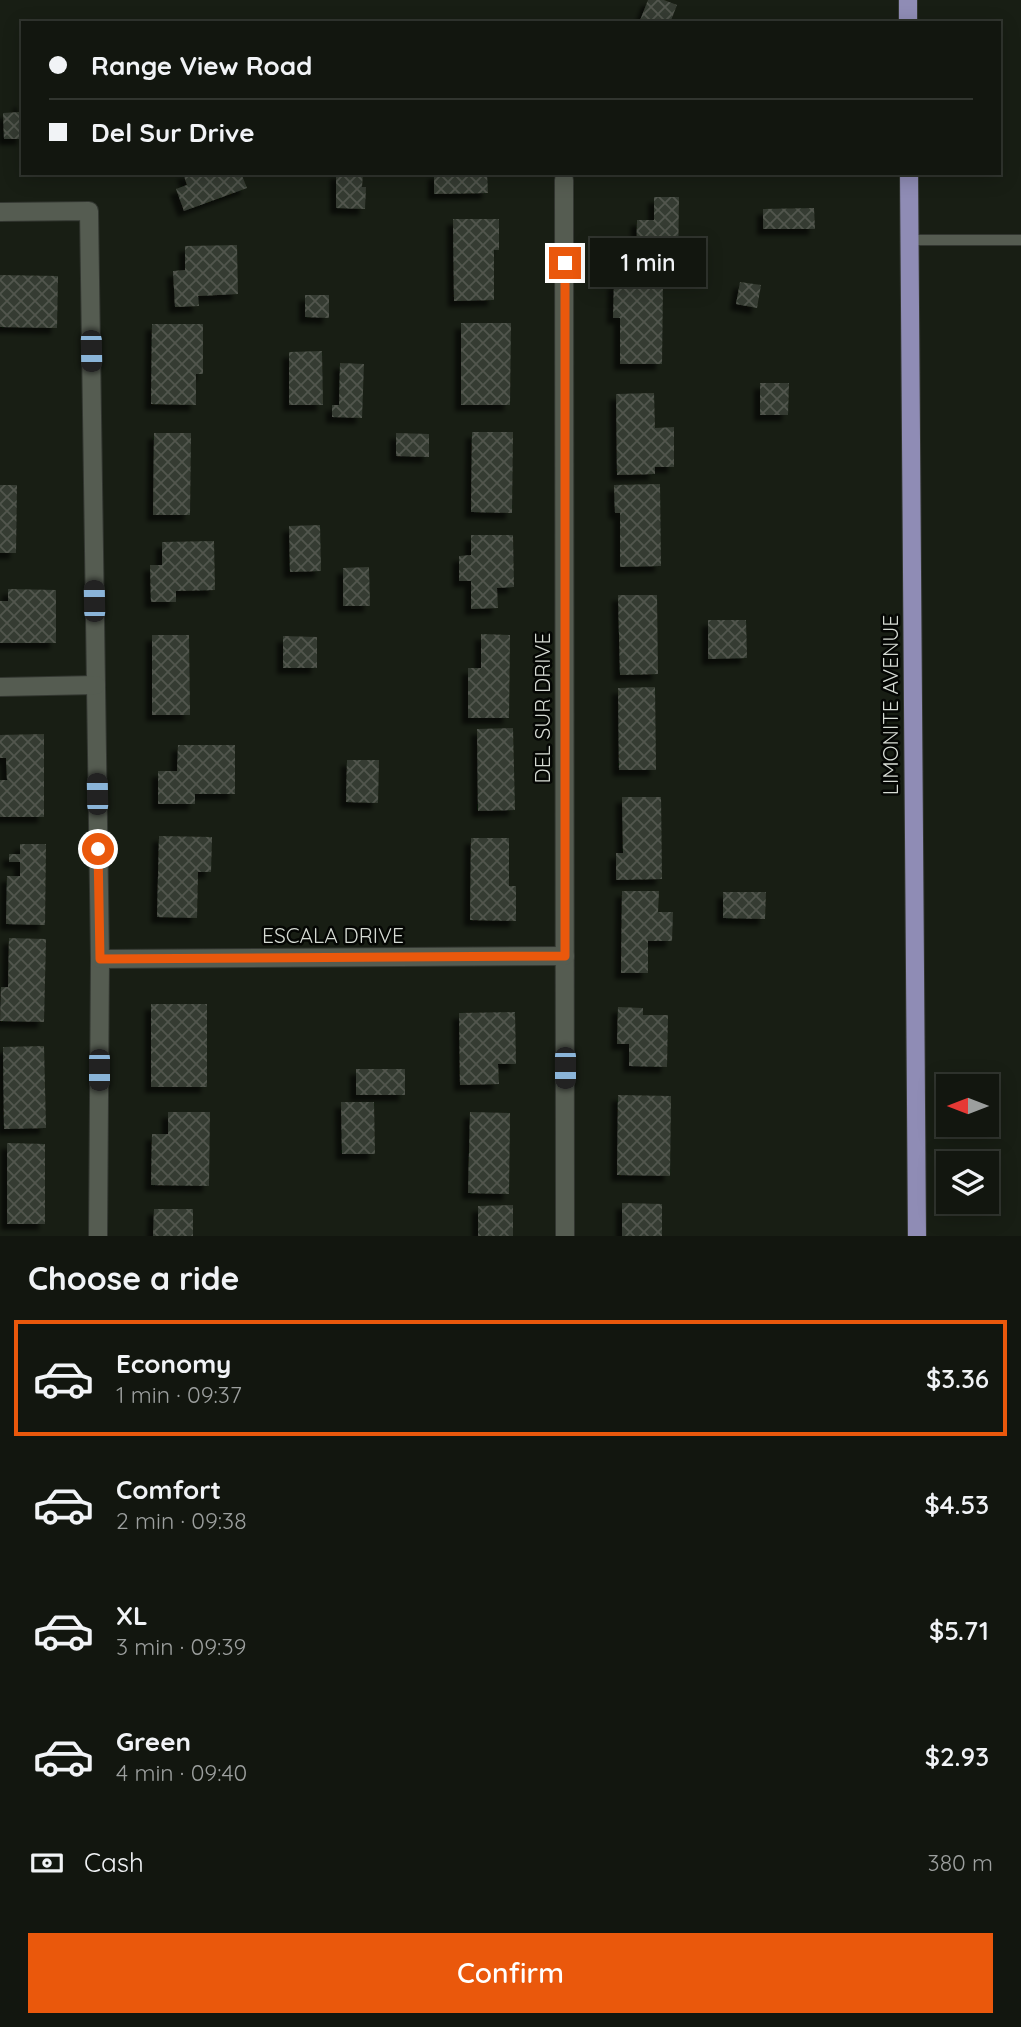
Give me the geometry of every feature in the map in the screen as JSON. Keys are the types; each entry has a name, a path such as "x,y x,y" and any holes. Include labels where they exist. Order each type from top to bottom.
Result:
{"main road":[{"path":"908,0 908,21"},
{"name":"LIMONITE AVENUE","path":"909,175 917,1236"}],"street":[{"name":"DEL SUR DRIVE","path":"564,180 565,1236"},
{"path":"0,212 89,211 100,959 98,1236"},
{"path":"0,687 96,685"},
{"name":"ESCALA DRIVE","path":"100,959 565,956"}],"lane":[{"path":"910,240 1021,240"}],"building":[{"path":"648,0 664,0 677,5 671,21 640,21"},
{"path":"21,102 21,139 4,139 3,113 19,112"},
{"path":"184,175 242,175 247,188 184,211 176,189 187,185"},
{"path":"336,175 363,175 362,187 366,187 365,209 336,208"},
{"path":"434,175 487,175 488,193 434,194"},
{"path":"654,197 679,197 678,272 636,271 637,220 654,220"},
{"path":"814,208 815,229 763,229 763,209"},
{"path":"453,219 499,219 499,250 494,250 494,300 454,301"},
{"path":"237,245 238,294 198,296 199,306 175,307 173,271 185,270 185,246"},
{"path":"0,275 58,276 57,328 0,327"},
{"path":"614,282 663,283 662,364 620,364 620,318 613,318"},
{"path":"740,282 761,285 757,308 736,304"},
{"path":"305,295 329,295 329,318 305,317"},
{"path":"461,323 511,323 510,405 461,405"},
{"path":"152,324 203,324 203,374 196,374 196,405 151,404"},
{"path":"322,351 323,405 289,405 289,352"},
{"path":"340,363 364,364 362,418 332,417 332,405 339,405"},
{"path":"760,383 789,383 788,415 760,415"},
{"path":"654,393 655,428 674,427 674,467 655,467 655,474 617,475 616,394"},
{"path":"472,432 513,432 512,513 471,512"},
{"path":"154,433 191,433 190,515 153,515"},
{"path":"396,433 429,434 429,457 396,456"},
{"path":"660,484 661,566 620,567 620,513 615,513 614,485"},
{"path":"0,485 17,485 16,553 0,553"},
{"path":"320,525 321,571 290,572 289,526"},
{"path":"471,535 513,535 514,587 497,588 498,608 471,609 471,581 459,581 459,556 471,555"},
{"path":"214,541 215,590 176,591 176,602 151,602 150,565 162,565 162,542"},
{"path":"369,567 370,606 343,606 343,568"},
{"path":"8,589 56,590 56,643 0,643 0,601 8,601"},
{"path":"618,595 657,595 658,674 620,675"},
{"path":"708,620 746,620 747,658 708,659"},
{"path":"481,634 510,635 509,718 468,718 468,668 481,668"},
{"path":"152,635 189,635 190,715 152,715"},
{"path":"283,636 317,637 317,668 283,668"},
{"path":"655,687 656,770 619,770 618,688"},
{"path":"513,728 515,810 478,811 477,729"},
{"path":"44,734 44,817 0,817 0,780 7,780 6,758 0,758 0,735"},
{"path":"178,745 235,745 235,794 195,794 195,804 158,804 158,771 177,771"},
{"path":"347,760 379,760 378,803 346,802"},
{"path":"622,797 661,797 662,879 616,880 616,853 623,853"},
{"path":"159,836 212,837 211,872 198,872 197,918 157,917"},
{"path":"471,838 509,838 509,886 516,886 516,921 470,920"},
{"path":"20,844 46,844 45,925 6,924 7,876 20,876 20,862 9,862 9,854 20,854"},
{"path":"622,891 659,891 658,912 673,912 672,941 648,941 648,973 621,973"},
{"path":"723,892 766,892 765,919 723,918"},
{"path":"9,938 46,939 44,1022 0,1021 1,987 8,987"},
{"path":"151,1004 207,1004 207,1087 151,1087"},
{"path":"618,1007 643,1008 643,1015 668,1015 667,1067 629,1066 629,1044 617,1044"},
{"path":"515,1012 516,1064 498,1064 499,1084 460,1085 459,1013"},
{"path":"44,1046 46,1128 4,1129 3,1047"},
{"path":"356,1069 405,1069 405,1095 356,1095"},
{"path":"618,1095 671,1096 670,1176 617,1175"},
{"path":"341,1102 374,1102 375,1154 342,1154"},
{"path":"168,1112 210,1112 209,1186 151,1185 152,1134 168,1134"},
{"path":"470,1112 510,1113 509,1194 468,1193"},
{"path":"7,1143 45,1144 45,1224 7,1224"},
{"path":"622,1203 662,1204 662,1236 622,1236"},
{"path":"513,1205 513,1236 478,1236 478,1206"},
{"path":"154,1209 193,1209 193,1236 153,1236"}],"route":[{"path":"98,849 100,959 565,956 565,263"}]}
